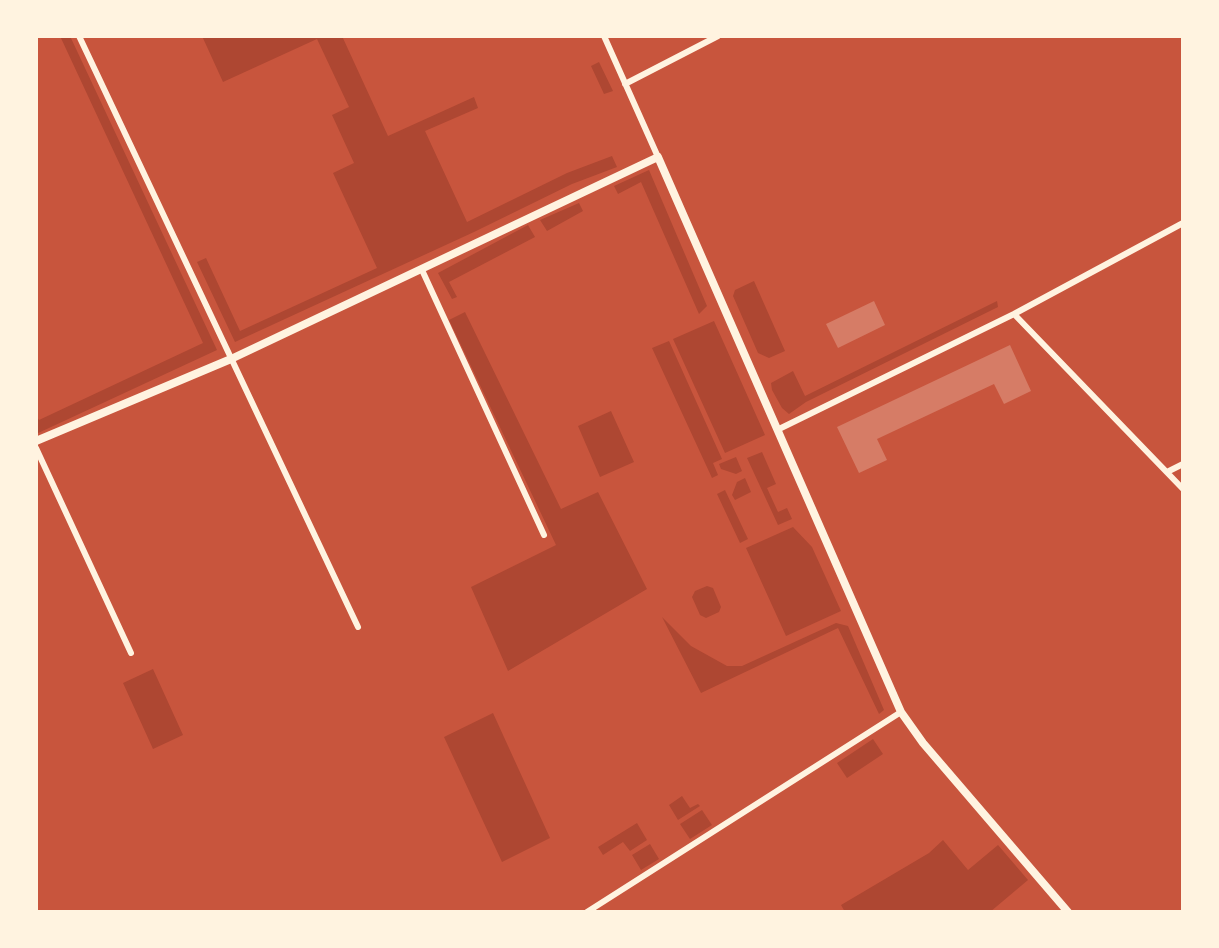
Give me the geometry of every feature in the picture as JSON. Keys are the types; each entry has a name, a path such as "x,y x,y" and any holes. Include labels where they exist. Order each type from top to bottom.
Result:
{"street":[{"path":"79,36 358,627"},
{"path":"604,36 901,712 923,743 1068,912"},
{"path":"625,84 718,36"},
{"path":"36,441 231,359 658,157"},
{"path":"777,430 1014,314 1183,223"},
{"path":"422,270 544,535"},
{"path":"1014,314 1183,489"},
{"path":"36,448 131,653"},
{"path":"1167,472 1183,464"},
{"path":"587,912 901,712"}],"shaded area":[{"path":"60,36 70,36 217,350 36,434 36,416 39,420 203,343"},
{"path":"202,36 342,36 388,136 474,97 478,108 425,131 467,222 567,173 612,156 617,167 572,184 474,232 235,342 197,262 206,258 240,331 377,268 333,173 354,163 332,115 349,107 317,39 223,82"},
{"path":"599,62 613,91 604,94 591,66"},
{"path":"649,170 707,306 699,314 641,182 618,194 614,186"},
{"path":"579,203 583,211 547,231 540,220"},
{"path":"528,225 535,237 449,282 457,297 452,299 438,273"},
{"path":"754,281 785,351 769,358 758,353 733,296 735,290"},
{"path":"997,301 998,307 806,402 789,414 782,408 772,390 771,383 793,371 805,396"},
{"path":"465,312 561,509 598,492 647,589 508,671 471,587 556,545 449,320"},
{"path":"714,321 765,435 725,453 673,339"},
{"path":"669,341 722,459 713,463 718,475 712,478 652,348"},
{"path":"611,411 634,462 600,477 578,426"},
{"path":"762,452 776,484 767,488 778,512 787,508 792,519 778,525 747,458"},
{"path":"736,457 742,471 736,474 721,469 719,464"},
{"path":"745,478 751,492 735,500 732,495 737,482"},
{"path":"725,490 748,539 740,543 717,494"},
{"path":"793,527 812,547 841,611 786,636 746,548"},
{"path":"707,586 713,588 721,607 719,612 706,618 700,615 692,597 695,591"},
{"path":"662,617 691,646 727,666 742,666 836,623 848,626 884,710 879,714 838,628 701,693"},
{"path":"153,669 183,735 153,749 123,683"},
{"path":"493,713 550,838 502,862 444,737"},
{"path":"873,739 883,754 847,778 837,763"},
{"path":"682,796 690,808 698,804 700,806 678,820 669,805"},
{"path":"702,810 712,825 690,839 680,824"},
{"path":"637,823 647,840 630,851 623,842 603,855 598,847"},
{"path":"943,840 968,870 998,845 1028,880 990,912 845,912 841,905 929,853"},
{"path":"650,844 659,859 641,870 632,855"}],"building":[{"path":"874,301 885,325 838,348 826,324"},
{"path":"1010,345 1031,391 1004,404 994,384 877,439 887,460 859,473 837,427"}]}
